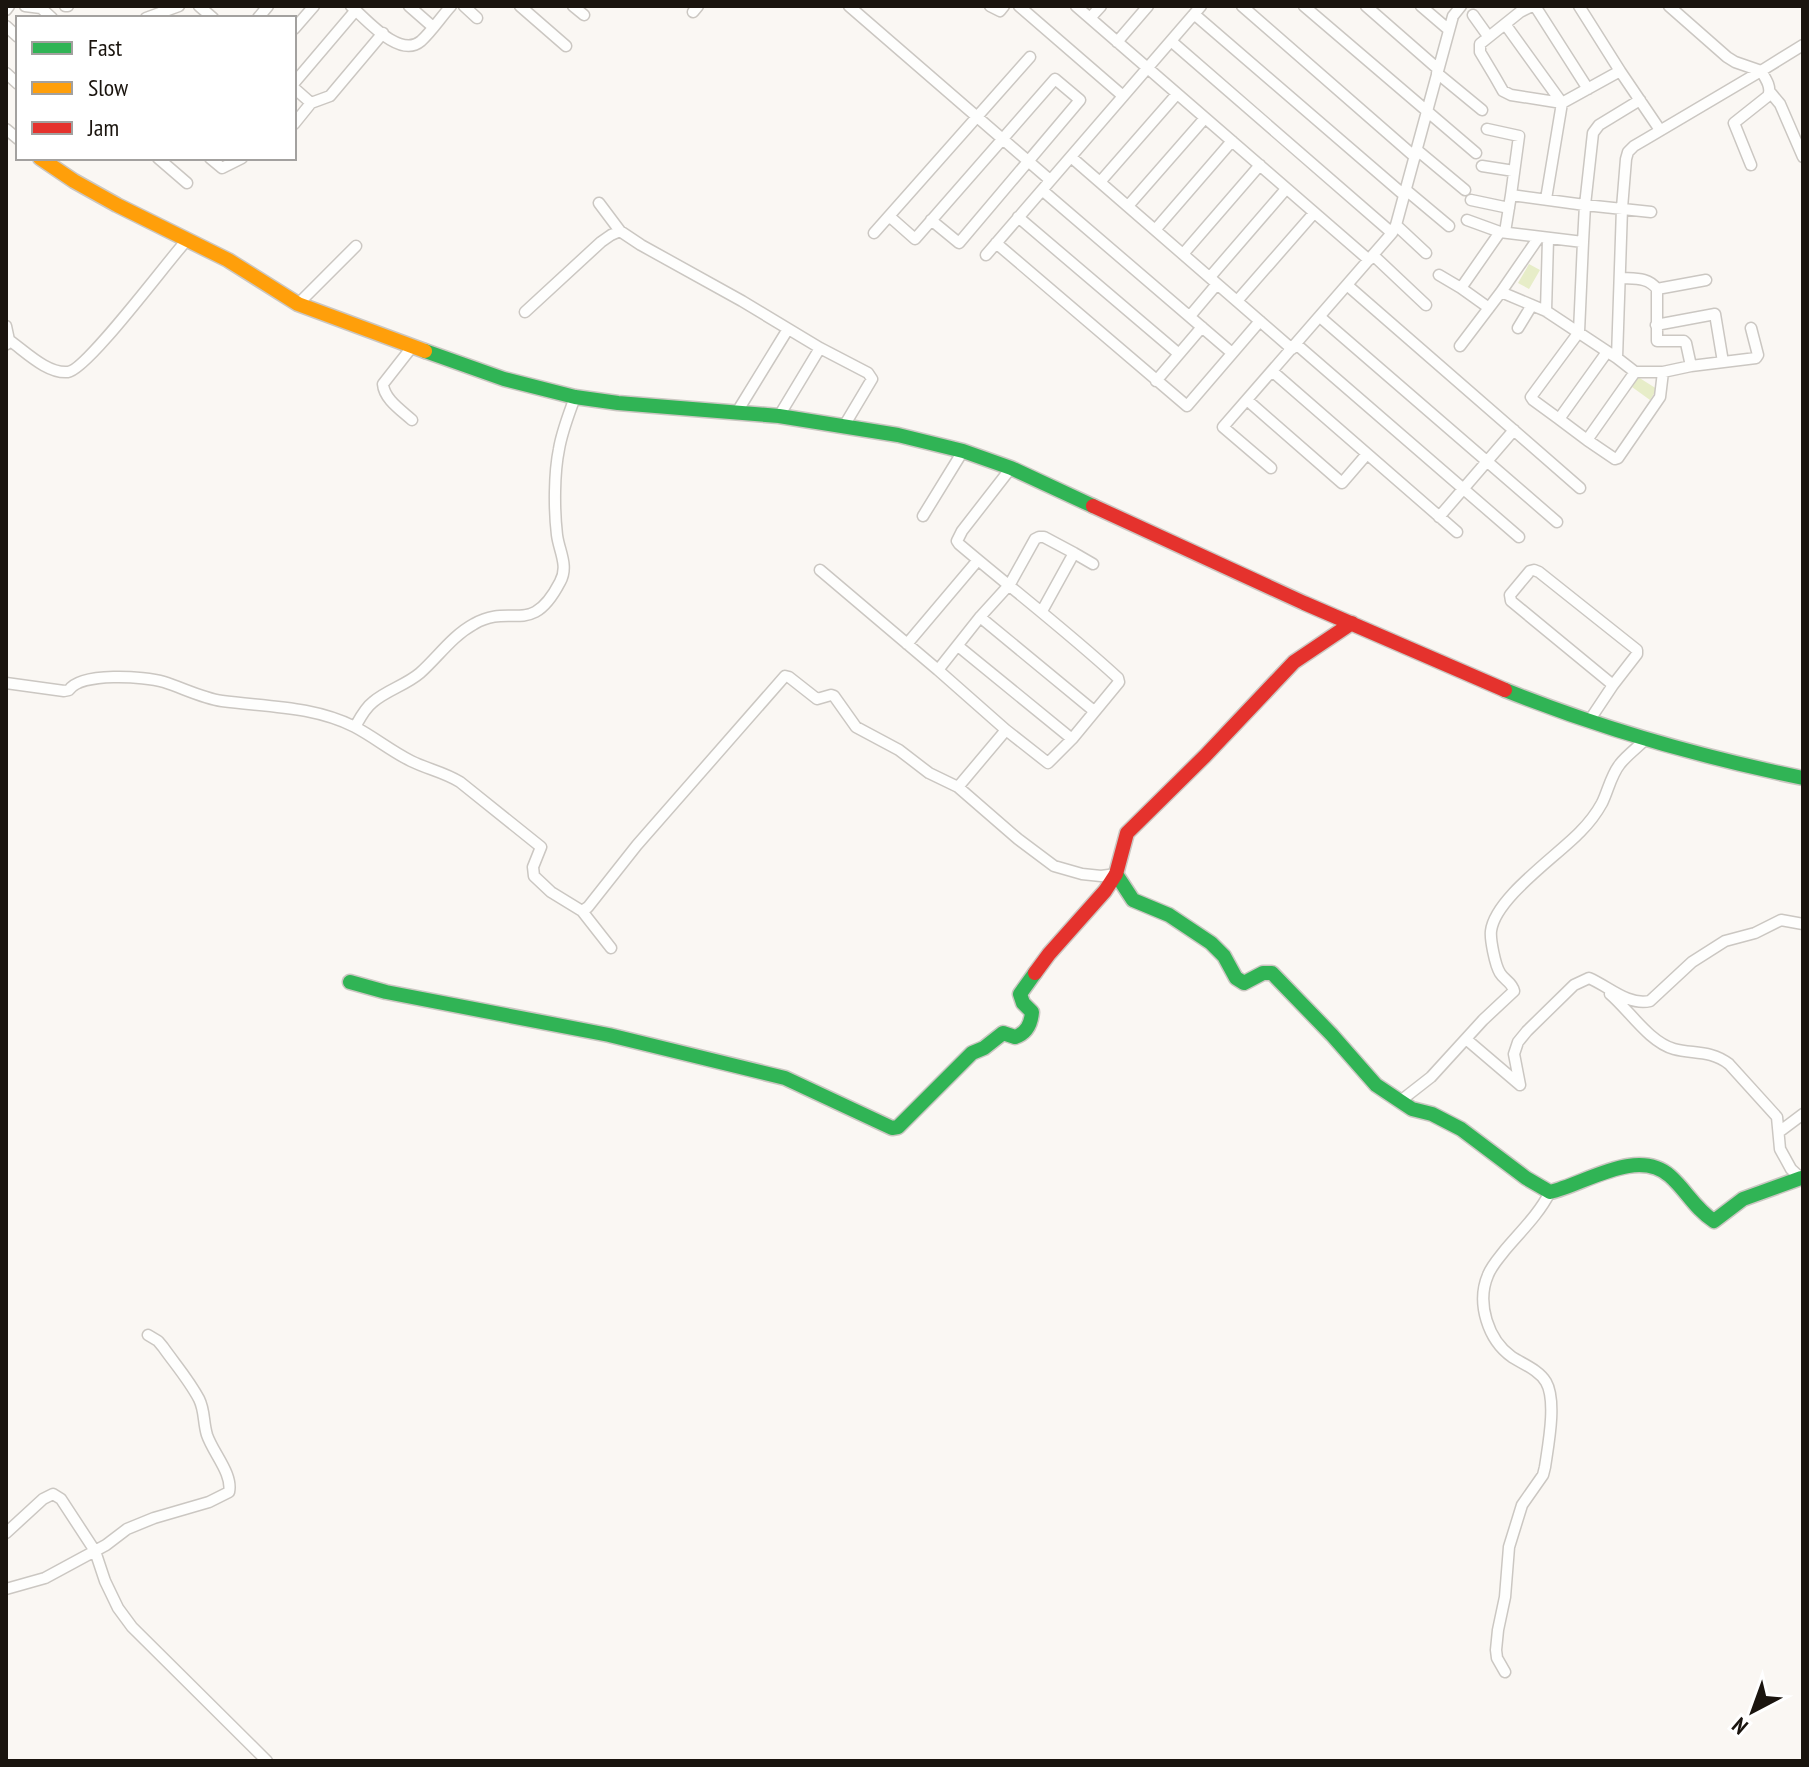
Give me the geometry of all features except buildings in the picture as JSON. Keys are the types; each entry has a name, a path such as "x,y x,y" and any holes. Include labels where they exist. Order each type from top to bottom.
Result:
{"street":[{"path":"25,6 41,8 50,16"},
{"path":"156,16 179,6"},
{"path":"296,27 314,6"},
{"path":"409,6 433,27"},
{"path":"296,83 354,8 393,43 404,47 420,42 451,6"},
{"path":"464,6 477,18"},
{"path":"520,6 566,46"},
{"path":"573,6 584,15"},
{"path":"849,6 1050,180"},
{"path":"990,6 1000,11 1004,6"},
{"path":"1019,6 1123,96"},
{"path":"1076,6 1314,213 1426,305"},
{"path":"1090,18 1101,6"},
{"path":"1117,42 1148,6"},
{"path":"1242,6 1468,195 1509,208"},
{"path":"1304,6 1476,153"},
{"path":"1366,6 1482,110"},
{"path":"1421,6 1449,30"},
{"path":"1271,468 1223,427 1394,229 1453,16 1461,6"},
{"path":"1588,89 1534,6 1517,9 1505,24 1480,44 1479,48 1503,91 1511,95 1562,103 1588,89 1620,71"},
{"path":"1579,6 1660,130"},
{"path":"1669,6 1727,57 1761,71 1770,92 1780,104 1803,157"},
{"path":"986,255 1198,10 1405,192 1449,226"},
{"path":"1473,15 1488,36"},
{"path":"1505,24 1562,103 1546,199"},
{"path":"296,122 311,103 330,96 383,33"},
{"path":"1171,41 1426,253"},
{"path":"1559,419 1612,355 1628,152 1803,45"},
{"path":"874,233 1030,57"},
{"path":"889,216 915,239 931,220 1055,79 1080,100 959,243 931,220"},
{"path":"296,88 311,103"},
{"path":"1751,165 1734,123 1770,92"},
{"path":"1100,182 1177,94"},
{"path":"1640,100 1599,125 1593,133 1583,222 1579,332 1531,397 1587,440 1618,458 1660,397 1663,372"},
{"path":"1128,206 1205,118"},
{"path":"1461,288 1502,232 1509,208 1519,136 1487,129"},
{"path":"1155,230 1232,141"},
{"path":"1071,157 1260,321 1294,346 1519,537"},
{"path":"43,160 117,205 228,260 298,304 412,347 504,379 575,397 779,416 898,435 963,451 1011,468 1458,670 1589,721 1669,746 1803,778"},
{"path":"160,160 187,183"},
{"path":"212,160 222,168 238,160"},
{"path":"1183,254 1260,165"},
{"path":"1482,166 1514,171"},
{"path":"1190,316 1213,280 1286,189"},
{"path":"1042,190 1232,353"},
{"path":"1511,195 1651,212"},
{"path":"599,203 620,231 641,245 868,373 872,379 844,426"},
{"path":"1237,301 1314,213"},
{"path":"1018,217 1179,354"},
{"path":"1467,220 1502,232 1583,242"},
{"path":"525,312 601,242 620,231"},
{"path":"1460,346 1544,238"},
{"path":"1544,238 1546,311"},
{"path":"6,326 8,343 45,366 73,371 144,294 187,240"},
{"path":"996,243 1187,406 1260,321"},
{"path":"298,304 356,246"},
{"path":"1439,275 1489,308"},
{"path":"1620,278 1649,280 1657,289 1656,337 1659,342 1684,341 1691,366"},
{"path":"1657,289 1706,280"},
{"path":"1347,285 1580,488"},
{"path":"1501,292 1546,311 1635,372 1663,372 1758,356 1751,328"},
{"path":"1518,328 1532,305"},
{"path":"1656,325 1715,314 1723,362"},
{"path":"1320,317 1557,522"},
{"path":"1156,381 1202,327"},
{"path":"737,412 788,329"},
{"path":"412,347 383,384 383,390 392,402 412,420"},
{"path":"779,416 820,348"},
{"path":"1272,371 1457,532"},
{"path":"1587,440 1635,372"},
{"path":"355,727 373,701 419,673 474,623 491,616 533,614 547,604 561,581 565,567 559,551 555,475 562,435 575,397"},
{"path":"1247,400 1342,483 1367,454"},
{"path":"1439,517 1514,430"},
{"path":"923,516 963,451"},
{"path":"820,570 1006,730 1050,763 1119,682 1042,611 959,544 958,537 1011,468"},
{"path":"938,670 1010,584 1035,539 1044,537 1093,564"},
{"path":"1042,611 1074,553"},
{"path":"907,644 978,560"},
{"path":"1589,721 1637,650 1539,572 1530,571 1510,595 1511,601 1613,685"},
{"path":"980,617 1094,711"},
{"path":"350,982 386,992 609,1035 785,1078 892,1128 898,1127 972,1053 1003,1033 1015,1037 1024,1033 1032,1021 1032,1012 1023,1003 1020,994 1049,954 1105,891 1116,874 1127,833 1294,662 1352,623"},
{"path":"958,646 1072,739"},
{"path":"582,911 785,676 817,699 834,696 856,727 899,750 929,773 958,787 1054,866 1082,874 1116,874"},
{"path":"6,683 64,691 73,684 94,678 159,681 219,701 304,710 337,718 405,758 449,775 502,814 541,847 533,867 538,881 582,911 611,948"},
{"path":"958,787 1006,730"},
{"path":"1399,1102 1431,1077 1514,991 1498,969 1492,945 1490,931 1499,913 1526,880 1580,833 1602,802 1620,764 1646,739"},
{"path":"1116,874 1133,900 1169,915 1211,943 1224,956 1239,981 1244,983 1263,973 1272,973 1376,1085 1399,1102 1449,1121 1550,1192 1559,1192 1608,1171 1649,1165 1669,1175 1703,1214 1714,1221 1743,1199 1802,1179 1791,1169 1780,1149 1777,1117 1729,1064 1701,1052 1668,1047 1644,1030 1625,1008 1593,980"},
{"path":"1466,1039 1520,1085 1514,1054 1518,1042 1574,985 1593,980 1627,999 1642,1003 1650,1001 1692,962 1725,941 1755,933 1781,920 1803,924"},
{"path":"1779,1132 1803,1114"},
{"path":"1505,1672 1496,1650 1509,1547 1522,1505 1543,1475 1551,1410 1550,1391 1542,1377 1496,1341 1484,1312 1485,1287 1492,1267 1550,1192"},
{"path":"6,1589 45,1578 95,1551 127,1529 223,1496 231,1489 208,1437 200,1400 163,1347 148,1335"},
{"path":"6,1533 43,1499 53,1494 61,1499 95,1551 118,1608 132,1627 267,1761"}],"green space":[{"path":"1529,264 1540,270 1529,289 1518,283"},
{"path":"1638,377 1657,389 1650,400 1632,387"}],"traffic: fast":[{"path":"425,351 504,379 575,397 779,416 898,435 963,451 1011,468 1093,506"},
{"path":"1505,690 1652,741 1803,778"},
{"path":"1116,874 1133,900 1169,915 1211,943 1224,956 1236,978 1244,983 1263,973 1272,973 1376,1085 1412,1109 1432,1114 1461,1129 1526,1178 1550,1192 1611,1170 1642,1165 1657,1168 1670,1176 1714,1221 1743,1199 1801,1178"},
{"path":"350,982 386,992 609,1035 785,1078 892,1128 898,1127 972,1053 1003,1033 1015,1037 1025,1030 1032,1012 1023,1003 1020,994 1035,973"}],"traffic: slow":[{"path":"43,160 117,205 228,260 298,304 425,351"}],"traffic: jam":[{"path":"1093,506 1304,603 1505,690"},
{"path":"1035,973 1105,891 1116,874 1127,833 1294,662 1352,623"}]}
